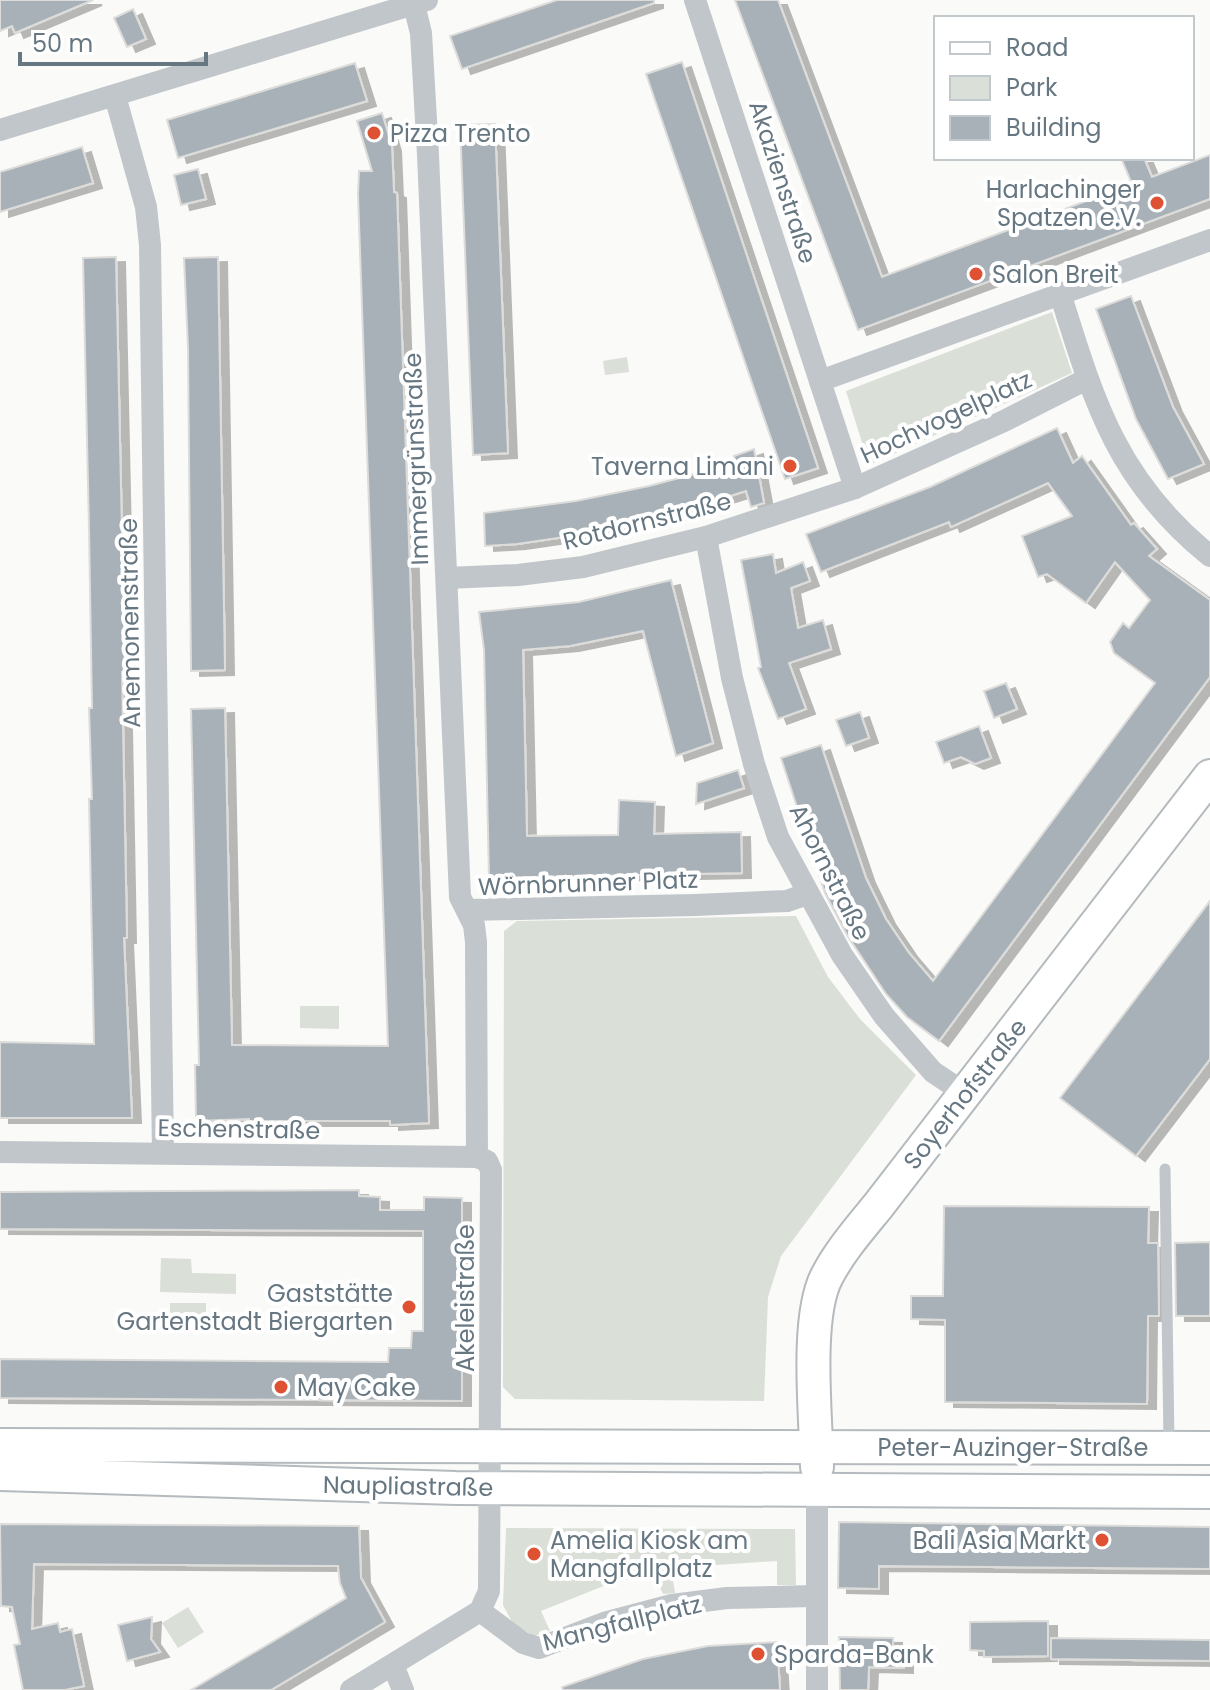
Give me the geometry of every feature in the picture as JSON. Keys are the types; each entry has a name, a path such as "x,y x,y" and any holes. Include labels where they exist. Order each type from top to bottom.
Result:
{"main road":[{"name":"Soyerhofstraße","path":"816,1446 815,1320 825,1278 1210,776"},
{"name":"Naupliastraße","path":"0,1445 816,1446"},
{"name":"Peter-Auzinger-Straße","path":"816,1446 1210,1448"},
{"path":"816,1446 817,1490"},
{"name":"Naupliastraße","path":"0,1474 489,1488 817,1490"},
{"name":"Peter-Auzinger-Straße","path":"817,1490 1210,1492"}],"street":[{"name":"Akazienstraße","path":"695,0 820,381"},
{"path":"0,130 421,2"},
{"name":"Immergrünstraße","path":"421,2 460,897 468,910"},
{"name":"Anemonenstraße","path":"115,96 146,207 150,245 163,1153"},
{"path":"820,381 1210,240"},
{"path":"1060,293 1087,379 1108,432 1135,478 1177,529 1210,556"},
{"name":"Hochvogelplatz","path":"820,381 855,488 1004,421 1087,379"},
{"name":"Rotdornstraße","path":"447,578 518,575 583,567 706,537 855,488"},
{"name":"Ahornstraße","path":"706,537 732,678 754,764 778,837 842,955 884,1016 933,1072 966,1094"},
{"name":"Wörnbrunner Platz","path":"477,1157 476,942 468,910 787,901 807,894"},
{"name":"Eschenstraße","path":"0,1152 477,1157"},
{"name":"Akeleistraße","path":"477,1157 487,1161 491,1170 490,1448"},
{"path":"351,1690 480,1611 489,1591 490,1448"},
{"path":"817,1490 817,1690"},
{"name":"Mangfallplatz","path":"480,1611 523,1643 539,1648 604,1623 672,1605 727,1598 815,1596"},
{"path":"393,1665 403,1690"}],"lane":[{"path":"1165,1169 1169,1448"}],"green space":[{"path":"1052,312 1072,373 869,465 846,391"},
{"path":"627,357 629,372 605,375 603,361"},
{"path":"796,916 828,977 860,1019 916,1075 781,1256 768,1297 764,1401 515,1399 503,1387 504,931 517,921"},
{"path":"300,1006 339,1006 339,1029 300,1028"},
{"path":"161,1258 191,1259 192,1273 236,1274 236,1294 160,1292"},
{"path":"170,1303 206,1303 206,1323 170,1323"},
{"path":"506,1528 795,1529 796,1585 777,1585 777,1561 671,1568 675,1593 663,1594 653,1572 601,1587 541,1611 550,1631 534,1636 513,1624 503,1605"},
{"path":"188,1607 204,1632 178,1648 162,1623"}],"building":[{"path":"0,0 93,0 15,33 12,26 0,31"},
{"path":"557,0 654,0 654,3 462,69 450,36"},
{"path":"735,0 778,0 882,277 1132,184 1122,160 1145,160 1152,177 1210,155 1210,199 858,330"},
{"path":"133,9 146,39 127,47 114,18"},
{"path":"682,62 818,468 785,479 646,74"},
{"path":"355,63 367,101 178,158 167,120"},
{"path":"382,113 392,146 394,192 397,193 429,1123 390,1125 390,1121 249,1119 196,1121 195,1065 199,1065 191,709 225,708 232,1045 388,1046 358,194 359,171 372,171 357,121"},
{"path":"495,124 508,453 473,455 460,125"},
{"path":"82,147 93,183 0,212 0,172"},
{"path":"198,169 206,199 181,205 174,175"},
{"path":"116,257 125,672 122,672 127,938 124,938 132,1118 0,1118 0,1042 94,1044 89,799 92,799 89,708 92,708 83,258"},
{"path":"218,257 225,670 191,671 188,348 184,258"},
{"path":"1131,296 1173,407 1204,464 1168,479 1136,419 1096,309"},
{"path":"1057,428 1073,463 1082,456 1131,525 1134,523 1157,549 1149,556 1210,600 1210,677 939,1041 907,1017 886,994 847,935 825,893 781,758 821,745 866,878 886,919 933,981 1155,683 1114,653 1110,642 1123,623 1129,628 1150,600 1115,562 1086,603 1047,574 1038,577 1022,536 1072,516 1048,483 951,527 949,522 821,572 806,534 930,487"},
{"path":"754,449 764,503 751,507 746,491 717,500 718,505 619,529 485,546 484,513 576,501 649,486 736,463 734,456"},
{"path":"773,554 776,573 803,562 810,581 791,588 798,628 823,620 831,649 789,663 806,709 778,719 758,668 761,667 741,560"},
{"path":"671,580 713,743 676,756 643,631 570,646 523,650 527,836 618,835 619,800 655,802 654,834 741,832 742,873 489,878 484,650 479,612 579,602"},
{"path":"1006,683 1017,709 994,718 984,691"},
{"path":"860,712 869,738 846,746 836,720"},
{"path":"979,726 991,758 975,764 961,757 944,763 936,742"},
{"path":"738,770 744,788 696,804 697,783"},
{"path":"1210,901 1210,1059 1136,1156 1060,1098"},
{"path":"359,1190 359,1196 380,1197 380,1210 424,1210 424,1197 462,1198 462,1401 0,1398 0,1359 388,1362 389,1348 411,1348 412,1331 423,1331 423,1231 0,1229 0,1192"},
{"path":"944,1206 1149,1207 1148,1243 1158,1243 1159,1316 1148,1316 1147,1404 945,1402 945,1320 911,1319 911,1296 943,1296"},
{"path":"1210,1242 1210,1316 1176,1316 1175,1243"},
{"path":"839,1522 1210,1527 1210,1569 879,1566 879,1589 838,1588"},
{"path":"0,1524 359,1526 361,1578 385,1622 271,1690 191,1690 346,1598 338,1566 34,1564 32,1629 58,1623 60,1632 72,1629 84,1686 65,1690 23,1690 14,1645 20,1644 12,1607 1,1606"},
{"path":"152,1617 151,1639 160,1652 127,1661 118,1625"},
{"path":"1048,1621 1048,1656 984,1657 984,1651 970,1650 970,1622"},
{"path":"839,1637 893,1638 893,1649 904,1649 904,1668 869,1667 868,1690 840,1690"},
{"path":"1051,1638 1210,1640 1210,1661 1051,1659"},
{"path":"777,1642 780,1690 563,1690 562,1687 643,1659 708,1646"}],"place":[{"name":"Pizza Trento","path":"374,133"},
{"name":"Harlachinger Spatzen e.V.","path":"1157,203"},
{"name":"Salon Breit","path":"976,274"},
{"name":"Taverna Limani","path":"790,466"},
{"name":"Gaststätte Gartenstadt Biergarten","path":"409,1307"},
{"name":"May Cake","path":"281,1387"},
{"name":"Bali Asia Markt","path":"1102,1540"},
{"name":"Amelia Kiosk am Mangfallplatz","path":"534,1554"},
{"name":"Sparda-Bank","path":"758,1654"}]}
